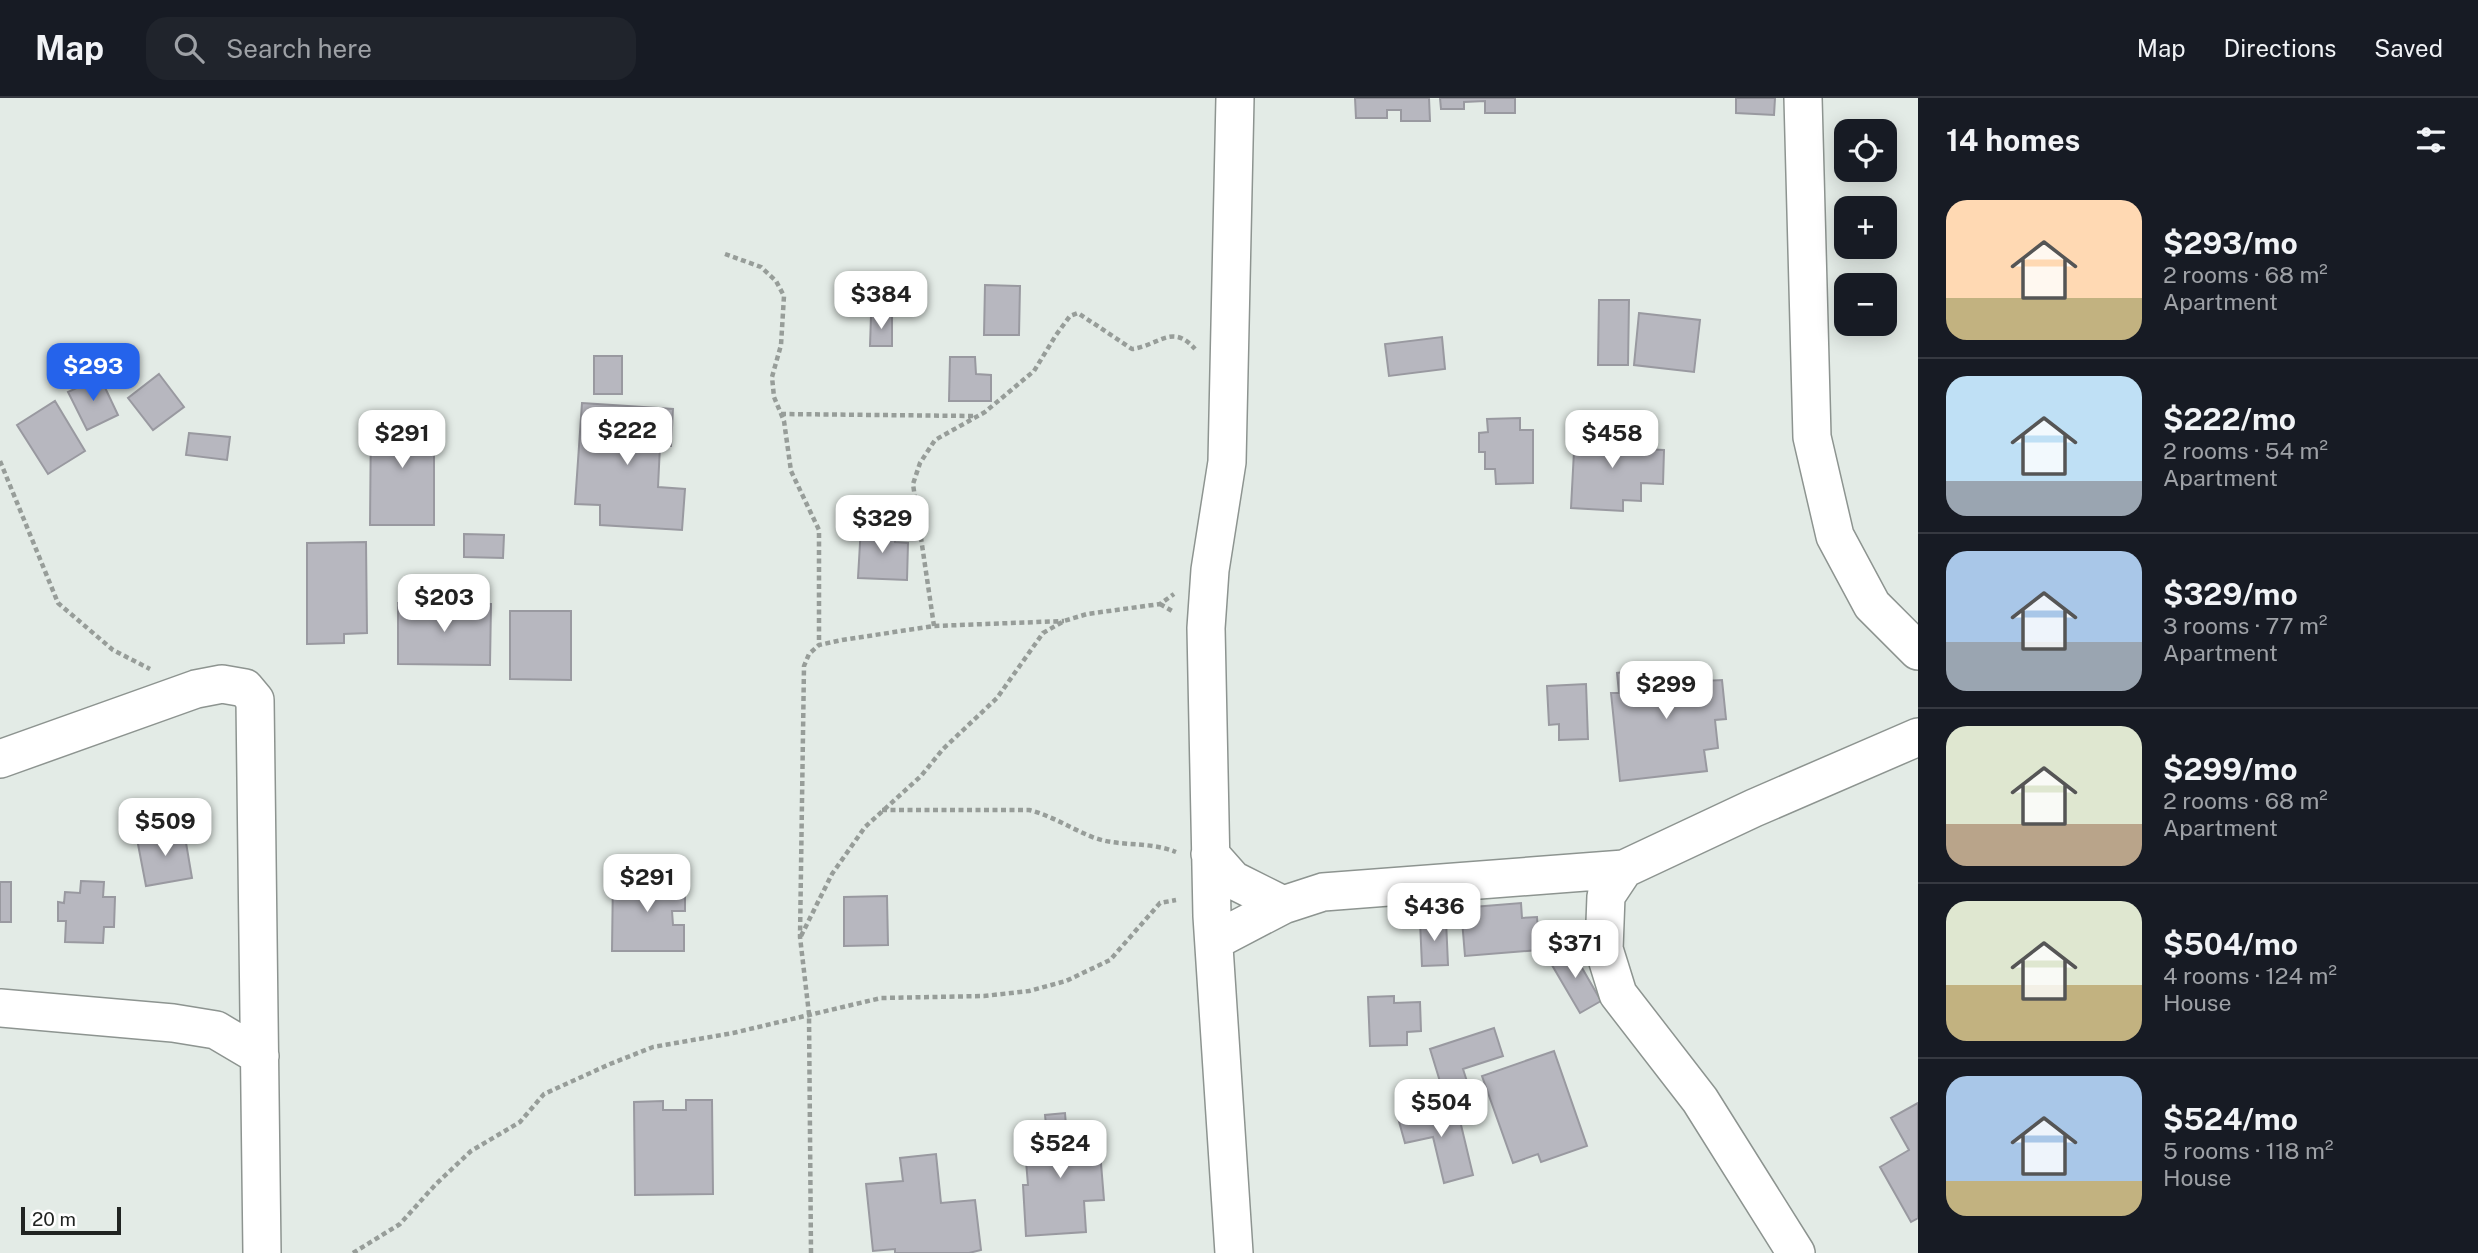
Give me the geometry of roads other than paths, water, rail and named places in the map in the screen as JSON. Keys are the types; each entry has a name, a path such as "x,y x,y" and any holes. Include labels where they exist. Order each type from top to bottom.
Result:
{"street":[{"path":"1234,1253 1213,928 1206,628 1210,570 1227,462 1235,98"},
{"path":"1803,98 1812,437 1835,536 1872,605 1918,651"},
{"path":"0,759 196,689 222,684 245,688 255,700 262,1253"},
{"path":"1213,928 1323,892 1624,869 1754,808 1918,737"},
{"path":"1210,859 1233,880 1283,905"},
{"path":"1624,869 1606,896 1604,949 1618,994 1700,1100 1796,1253"},
{"path":"0,1008 173,1023 216,1030 260,1056"}]}
